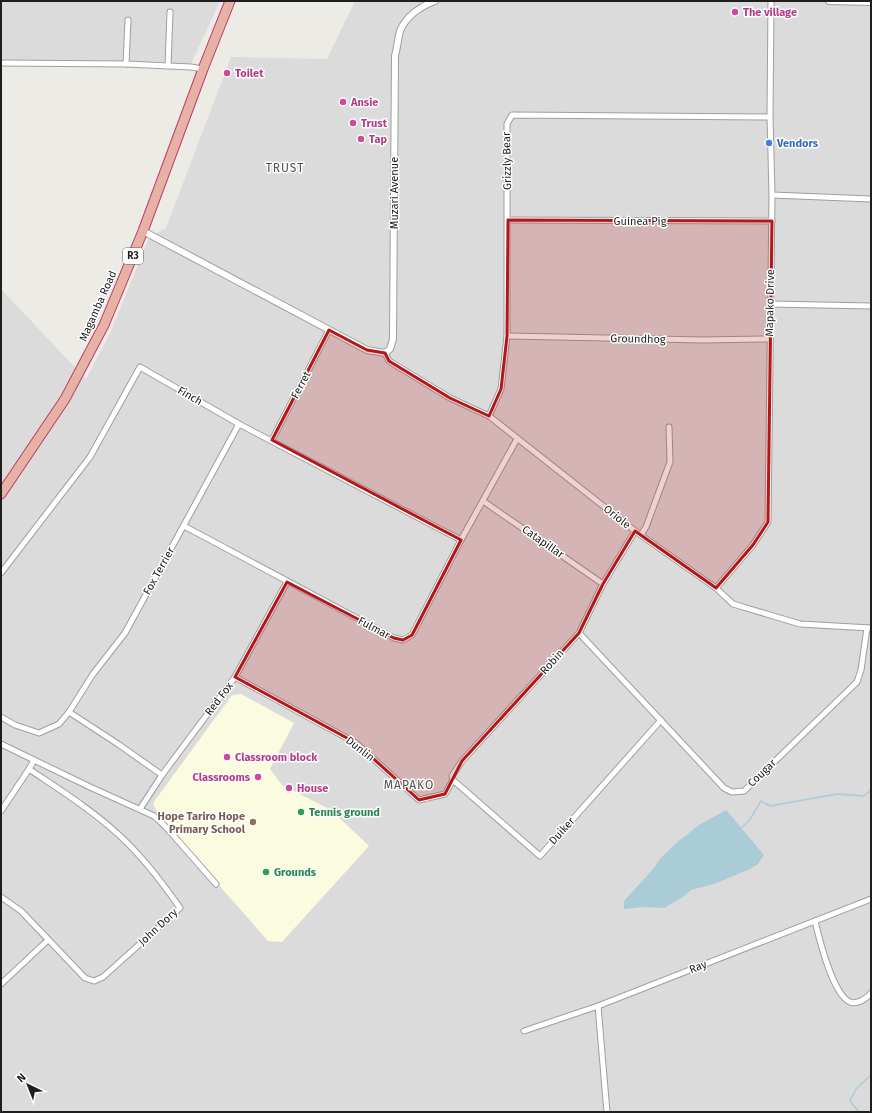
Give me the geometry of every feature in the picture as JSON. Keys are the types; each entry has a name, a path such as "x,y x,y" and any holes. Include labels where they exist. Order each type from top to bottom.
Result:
{"highway":[{"name":"Magamba Road","path":"1,494 66,399 104,325 143,231 230,1"}],"street":[{"name":"Muzari Avenue","path":"385,353 390,349 393,339 395,56 401,31 411,15 425,4 435,1"},
{"name":"Mapako Drive","path":"716,588 753,545 768,522 772,221 770,117 771,1"},
{"path":"829,1 871,2"},
{"path":"168,66 170,12"},
{"path":"126,64 128,20"},
{"path":"1,63 126,64 191,67 203,69"},
{"name":"Grizzly Bear","path":"489,416 501,389 507,336 507,124 512,115 770,117"},
{"path":"772,195 871,199"},
{"name":"Guinea Pig","path":"508,220 772,221"},
{"path":"143,231 367,350 385,353"},
{"path":"770,304 871,306"},
{"name":"Ferret","path":"272,440 329,330"},
{"name":"Groundhog","path":"507,336 704,340 770,339"},
{"name":"Oriole","path":"385,353 389,361 450,398 489,416 635,531 716,588 733,604 800,624 869,628"},
{"name":"Finch","path":"1,573 90,457 140,367 239,424 461,540"},
{"name":"Fox Terrier","path":"1,717 15,725 39,733 59,724 69,712 93,674 125,633 239,424"},
{"path":"641,535 646,527 670,462 669,427"},
{"name":"Fulmar","path":"184,526 394,638 403,640 412,635 461,540 517,439"},
{"name":"Catapillar","path":"482,501 603,584"},
{"name":"Robin","path":"453,780 452,776 462,761 579,633 603,584 635,531"},
{"name":"Red Fox","path":"140,809 162,775 236,677 287,582"},
{"name":"Cougar","path":"579,633 724,788 732,792 744,791 856,682 861,670 869,628"},
{"name":"Dunlin","path":"236,677 356,743 419,800 445,794 453,780"},
{"path":"69,712 162,775"},
{"name":"Duiker","path":"453,780 540,856 661,720"},
{"path":"1,744 154,816 216,884"},
{"path":"1,811 30,769 34,760"},
{"name":"John Dory","path":"1,897 21,911 85,978 94,981 103,977 180,908 154,872 119,835 78,802 30,769"},
{"name":"Ray","path":"524,1031 598,1006 871,899"},
{"path":"815,921 828,968 841,994 849,1002 856,1003 868,997 871,993"},
{"path":"1,984 48,940"},
{"path":"598,1006 607,1112"}],"highlighted area":[{"path":"508,220 772,221 768,522 753,545 716,588 635,531 603,584 579,633 462,761 445,794 419,800 356,743 235,677 287,582 394,638 403,640 412,635 461,540 272,440 329,330 367,350 385,353 389,361 450,398 489,416 501,389 507,336"}],"shaded area":[{"path":"1,1 220,1 190,66 1,63"},
{"path":"355,1 871,1 871,1112 1,1112 1,289 86,379 110,333 149,238 166,228 231,57 327,59"},
{"name":"Hope Tariro Hope Primary School","path":"241,694 294,723 270,769 282,785 331,810 369,846 282,942 268,941 159,817 153,803 232,695"}],"water":[{"path":"726,810 764,855 758,864 750,869 714,884 691,890 683,897 664,908 644,907 624,909 624,901 675,844 699,825"}],"waterway":[{"path":"741,828 749,821 761,801 770,806 837,794 864,796 871,790"},
{"path":"859,1112 850,1101 856,1089 871,1075"}],"place":[{"name":"The village","path":"735,12"},
{"name":"Toilet","path":"227,73"},
{"name":"Ansie","path":"343,102"},
{"name":"Trust","path":"353,123"},
{"name":"Tap","path":"361,139"},
{"name":"Vendors","path":"769,143"},
{"name":"Classroom block","path":"227,757"},
{"name":"Classrooms","path":"258,777"},
{"name":"House","path":"289,788"},
{"name":"Tennis ground","path":"301,812"},
{"name":"Hope Tariro Hope Primary School","path":"253,822"},
{"name":"Grounds","path":"266,872"}],"district":[{"name":"TRUST","path":"285,168"},
{"name":"MAPAKO","path":"409,785"}]}
